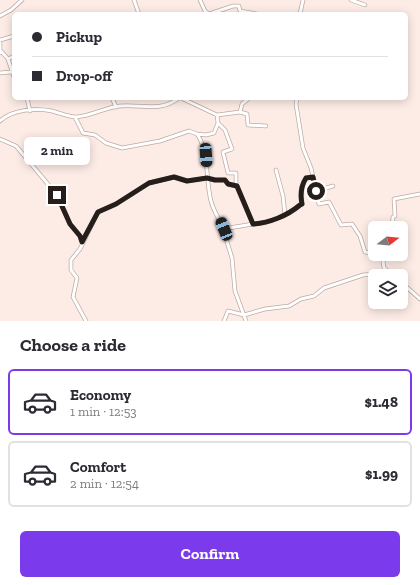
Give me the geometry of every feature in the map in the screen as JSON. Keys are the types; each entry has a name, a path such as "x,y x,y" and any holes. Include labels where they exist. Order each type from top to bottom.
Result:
{"street":[{"path":"0,16 11,10 22,0"},
{"path":"134,0 138,12"},
{"path":"200,0 206,12"},
{"path":"300,12 302,0"},
{"path":"351,0 365,5"},
{"path":"215,12 232,6 239,6 240,10 248,12"},
{"path":"0,40 12,37"},
{"path":"0,43 1,52 8,59 11,72 0,73"},
{"path":"8,59 12,57"},
{"path":"27,100 30,111"},
{"path":"113,100 116,107"},
{"path":"0,121 10,114 30,111 52,111 75,117 97,113 116,107 163,107 176,100"},
{"path":"184,100 217,115 240,112 248,115 248,125 266,126"},
{"path":"240,112 242,104 247,100"},
{"path":"297,100 303,148 311,168 319,204 329,202 341,225 352,224 360,236 365,252 368,252"},
{"path":"75,117 80,130 84,133 95,135 106,142 122,148 160,141 188,132 206,135 214,134 218,124 217,115"},
{"path":"218,124 225,130 232,149 223,152 224,162 228,173 236,173 237,186 253,224"},
{"path":"197,134 202,141 206,155 207,178 211,202 224,229 232,258 235,291 246,321"},
{"path":"0,139 16,146 57,195 70,224 80,236 82,242"},
{"path":"276,170 283,196 285,215"},
{"path":"86,321 83,319 73,297 77,278 71,270 70,264 73,257 80,249 82,242 98,212 116,204 149,183 174,177 187,181 207,178 225,180 228,184 237,186"},
{"path":"224,229 261,224 285,215 302,204 300,197 302,183 306,178 313,177"},
{"path":"316,191 333,186"},
{"path":"393,221 393,217 395,216 394,199 420,194"},
{"path":"224,321 228,311 244,315 265,309 289,306 301,299 314,296 324,288 368,275"},
{"path":"408,288 420,299"}],"route":[{"path":"57,195 70,224 82,239 82,242 91,228 98,212 116,204 149,183 174,177 187,181 193,178 225,180 231,186 237,186 253,224 261,224 282,217 302,204 300,192 302,183 306,178 313,177 316,191"}]}
